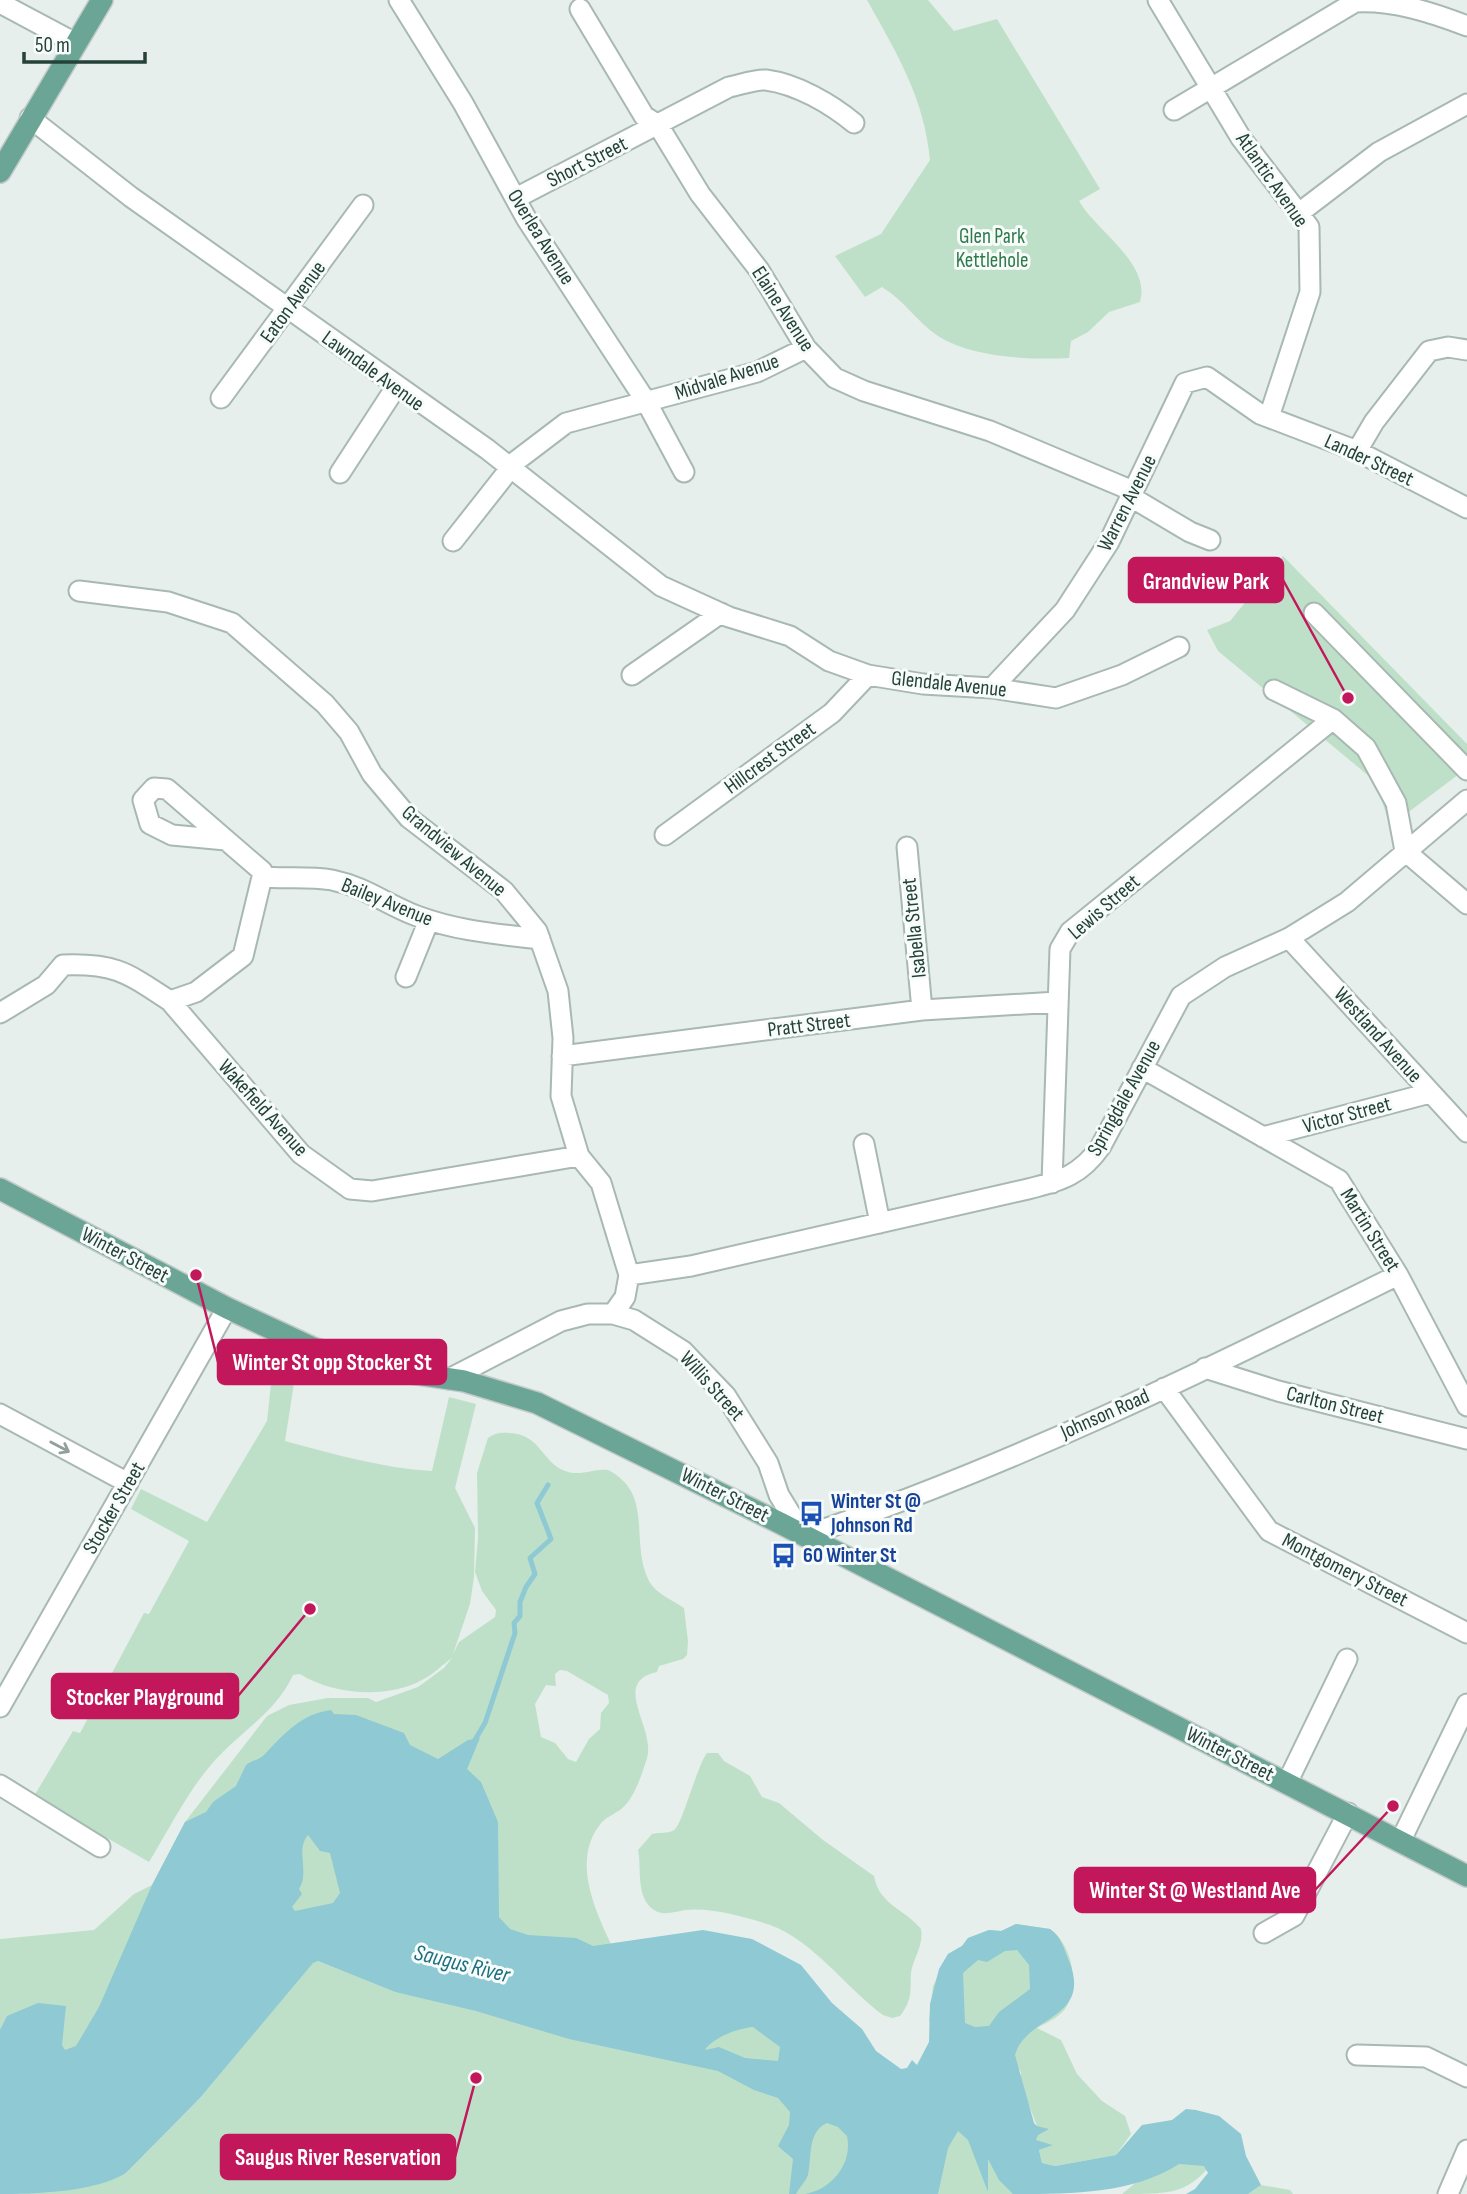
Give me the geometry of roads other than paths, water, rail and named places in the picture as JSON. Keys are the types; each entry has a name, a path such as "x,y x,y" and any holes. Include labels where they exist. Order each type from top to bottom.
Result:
{"main road":[{"path":"0,172 102,0"},
{"name":"Winter Street","path":"0,1189 227,1308 313,1348 370,1367 449,1379 537,1403 804,1536 1467,1876"}],"street":[{"name":"Overlea Avenue","path":"399,0 463,103 516,198 647,403 684,472"},
{"name":"Atlantic Avenue","path":"1158,0 1241,138 1309,227 1310,292 1269,418"},
{"path":"1174,110 1212,90 1354,2 1385,3 1436,14 1467,26"},
{"path":"0,3 75,43"},
{"name":"Elaine Avenue","path":"580,9 644,116 658,125 700,194 759,270 807,348 835,378 864,391 990,431 1132,494 1190,532 1210,540"},
{"name":"Short Street","path":"516,198 729,87 763,79 783,84 836,108 854,123"},
{"path":"1300,213 1379,152 1467,104"},
{"name":"Lawndale Avenue","path":"30,118 131,197 512,468 661,586 721,613"},
{"name":"Eaton Avenue","path":"221,398 363,205"},
{"path":"1357,451 1374,422 1429,351 1448,347 1467,350"},
{"name":"Midvale Avenue","path":"453,541 525,454 566,423 757,372 807,348"},
{"name":"Warren Avenue","path":"992,688 1065,610 1109,542 1185,383 1207,377 1269,418"},
{"path":"340,473 396,387"},
{"name":"Lander Street","path":"1269,418 1357,451 1467,508"},
{"name":"Grandview Avenue","path":"79,591 168,602 232,623 325,704 349,732 372,774 409,818 504,891 540,939 558,991 562,1056 561,1096 579,1156 601,1183 629,1275"},
{"path":"632,675 721,613"},
{"name":"Glendale Avenue","path":"721,613 790,636 829,661 868,675 923,684 992,688 1056,698 1122,675 1179,647"},
{"path":"1314,613 1467,770"},
{"name":"Hillcrest Street","path":"665,835 832,713 868,675"},
{"path":"1274,690 1333,719 1366,748 1396,803 1405,851 1467,904"},
{"name":"Lewis Street","path":"1052,1183 1060,949 1070,932 1333,719"},
{"name":"Springdale Avenue","path":"629,1275 691,1266 1052,1183 1088,1164 1181,996 1225,967 1289,938 1347,902 1467,800"},
{"path":"0,1013 46,985 63,965 94,964 121,969 170,1001 196,992 243,956 262,877 262,872 226,840"},
{"name":"Isabella Street","path":"906,847 922,1010"},
{"name":"Bailey Avenue","path":"262,877 334,881 372,892 429,920 471,932 540,939"},
{"path":"406,977 429,920"},
{"name":"Westland Avenue","path":"1289,938 1467,1132"},
{"name":"Wakefield Avenue","path":"170,1001 301,1154 351,1189 372,1191 579,1156"},
{"name":"Pratt Street","path":"562,1056 922,1010 1057,1002"},
{"name":"Martin Street","path":"1142,1068 1339,1180 1398,1275 1467,1406"},
{"name":"Victor Street","path":"1263,1137 1430,1093"},
{"path":"864,1144 880,1223"},
{"path":"613,1314 625,1297 629,1275"},
{"name":"Johnson Road","path":"804,1536 904,1503 1164,1388 1398,1275"},
{"name":"Stocker Street","path":"0,1707 227,1308"},
{"name":"Willis Street","path":"449,1379 561,1321 588,1314 613,1314 634,1320 683,1351 726,1396 763,1453 779,1495 804,1536"},
{"name":"Carlton Street","path":"1205,1368 1278,1391 1467,1439"},
{"name":"Montgomery Street","path":"1164,1388 1269,1531 1467,1633"},
{"path":"0,1414 128,1483"},
{"path":"1287,1783 1347,1659"},
{"path":"1401,1840 1467,1704"},
{"path":"0,1785 100,1846"},
{"path":"1264,1933 1294,1916 1348,1813"},
{"path":"1357,2055 1426,2057 1467,2077"},
{"path":"1448,2194 1467,2150"}],"water":[{"name":"Saugus River","path":"331,1710 334,1714 356,1715 404,1733 410,1745 438,1759 468,1740 480,1738 467,1769 481,1782 498,1822 499,1917 510,1929 528,1935 576,1938 593,1946 703,1930 752,1939 801,1965 832,2003 862,2029 876,2051 901,2069 907,2068 912,2060 917,2065 929,2042 930,2004 939,1969 948,1954 962,1946 968,1938 989,1930 1001,1931 1016,1924 1050,1929 1060,1939 1069,1961 1074,1980 1072,1995 1065,2006 1021,2042 1015,2055 1034,2123 1049,2129 1038,2135 1036,2140 1053,2145 1039,2150 1042,2163 1055,2166 1116,2155 1142,2125 1172,2120 1186,2109 1196,2110 1219,2116 1241,2134 1246,2156 1261,2185 1248,2194 1186,2194 1195,2189 1208,2173 1204,2166 1179,2164 1161,2174 1121,2187 1057,2194 1013,2194 999,2180 988,2159 988,2192 968,2140 958,2131 948,2148 938,2194 805,2194 815,2192 831,2181 838,2174 847,2156 847,2136 838,2127 827,2123 816,2132 813,2139 807,2177 796,2194 789,2194 793,2159 778,2146 789,2125 790,2112 778,2098 754,2090 718,2071 569,2039 476,2011 395,1992 318,1961 313,1963 200,2098 126,2173 82,2188 0,2194 0,2030 7,2016 38,2003 66,2006 62,2045 65,2050 76,2046 99,2007 152,1885 185,1822 206,1812 213,1802 236,1786 246,1765 263,1756 302,1720","holes":["308,1835 320,1851 330,1853 340,1893 333,1903 295,1911 292,1907 302,1894 299,1889 303,1876 303,1847","1017,1950 1029,1965 1030,1989 999,2012 989,2026 975,2027 965,2023 963,1973 978,1960 987,1962 1005,1951","753,2027 780,2047 778,2061 745,2058 719,2047 705,2050 719,2038"]}],"waterway":[{"path":"473,1743 485,1723 515,1633 514,1623 520,1616 520,1602 535,1574 530,1558 551,1539 537,1503 548,1485"}],"place":[{"name":"Grandview Park","path":"1348,698"},
{"name":"Winter St opp Stocker St","path":"196,1275"},
{"name":"Winter St @ Johnson Rd","path":"811,1513"},
{"name":"60 Winter St","path":"783,1555"},
{"name":"Stocker Playground","path":"310,1609"},
{"name":"Winter St @ Westland Ave","path":"1393,1806"},
{"name":"Saugus River Reservation","path":"476,2078"}],"park label":[{"name":"Glen Park Kettlehole","path":"992,248"}]}
